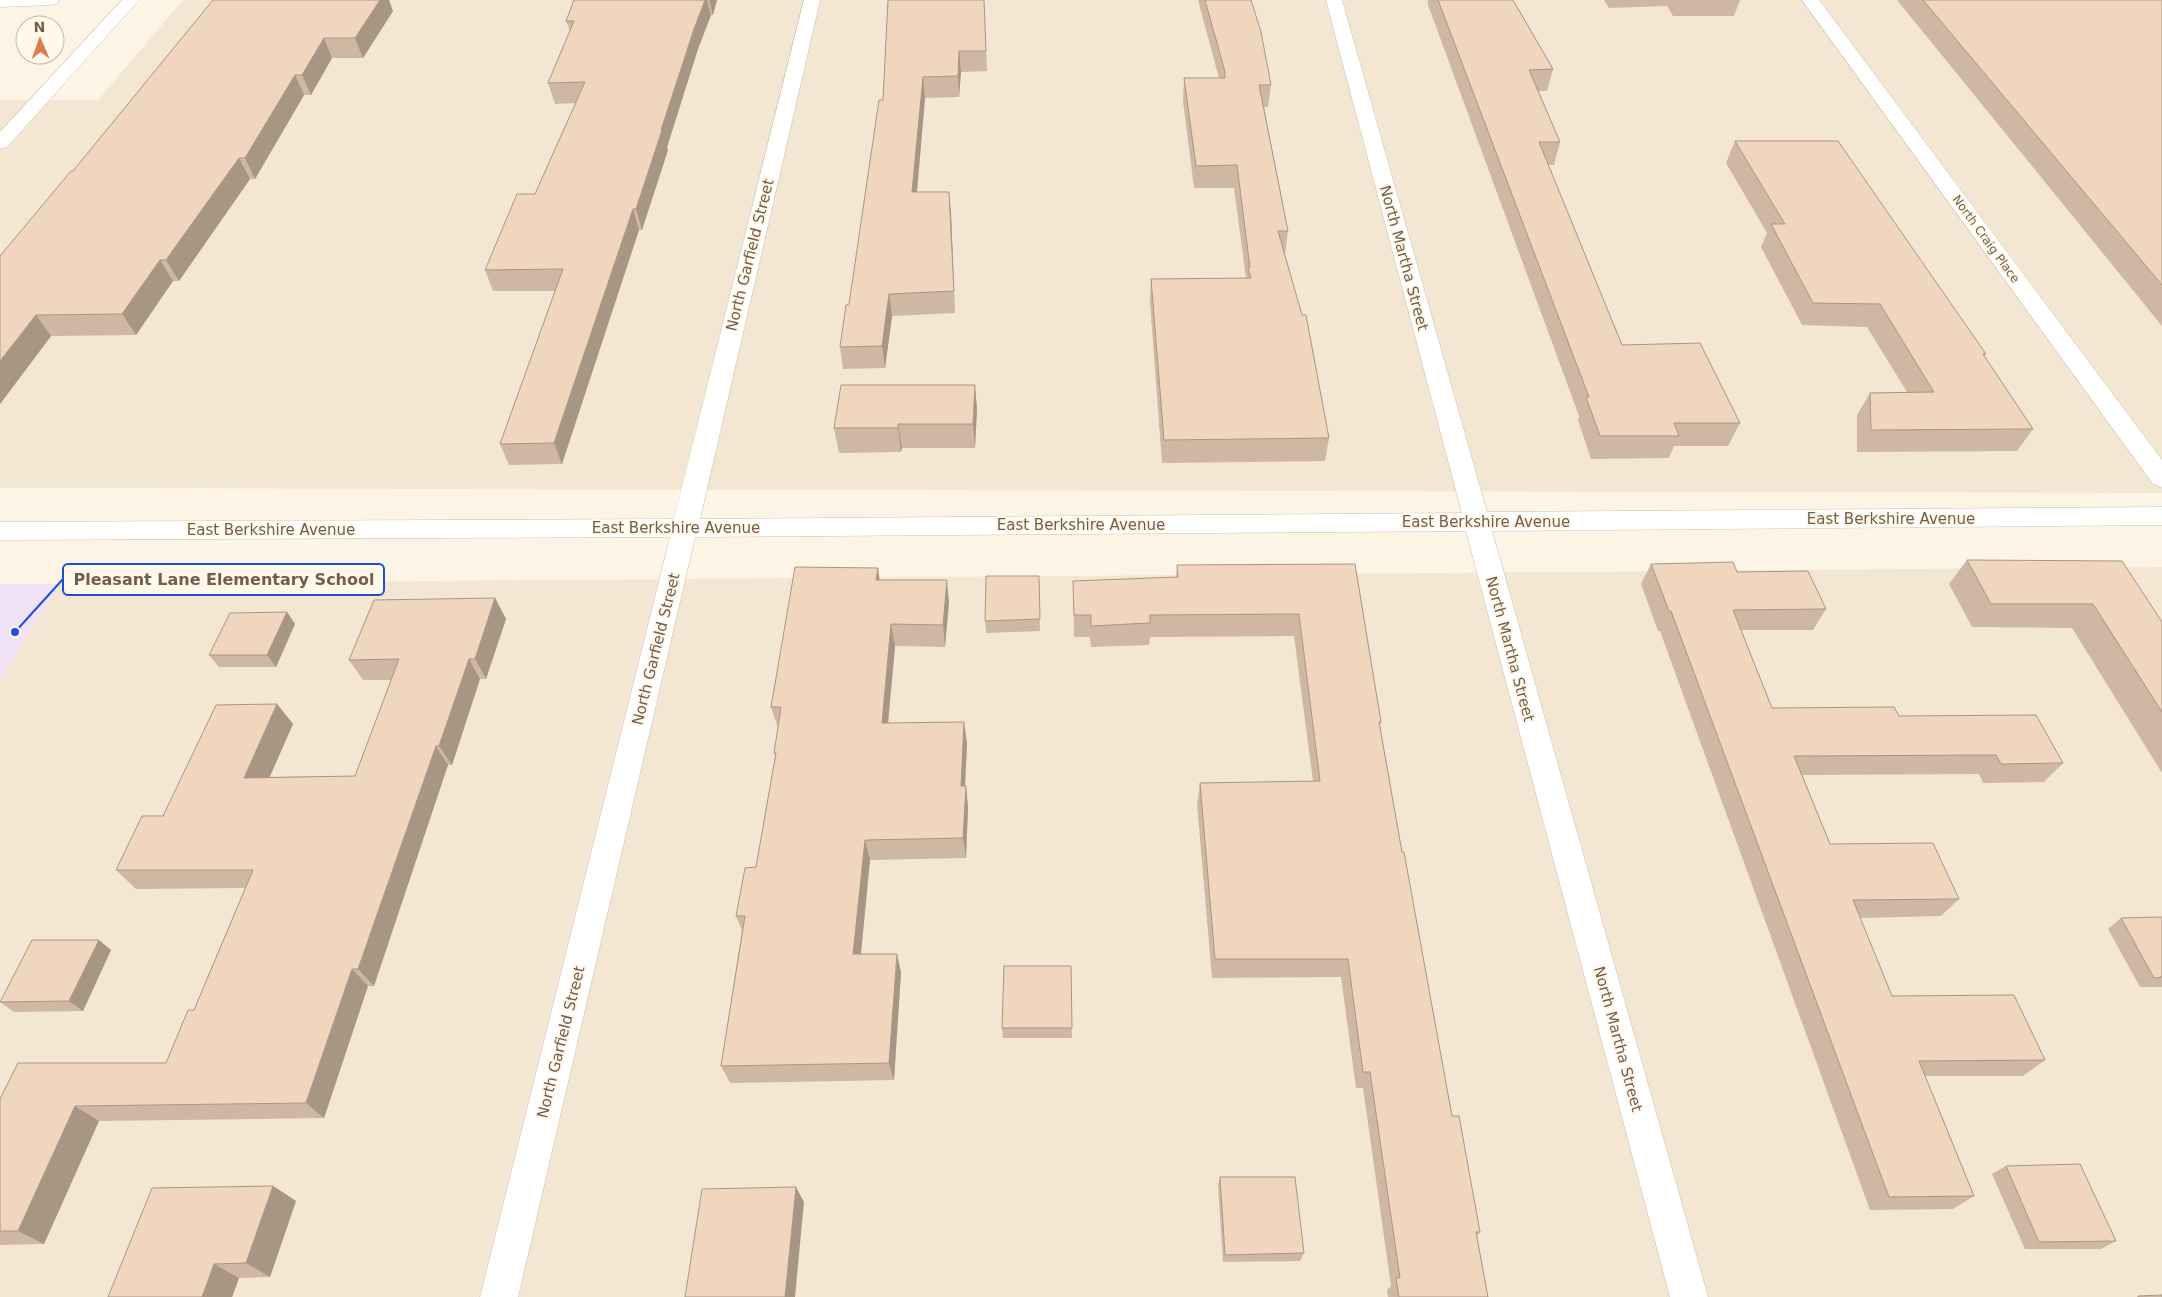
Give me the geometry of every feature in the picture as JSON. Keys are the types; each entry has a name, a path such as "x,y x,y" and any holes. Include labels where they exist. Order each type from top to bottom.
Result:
{"street":[{"path":"0,2 51,0"},
{"path":"0,143 132,0"},
{"name":"North Garfield Street","path":"499,1297 812,0"},
{"name":"North Martha Street","path":"1334,0 1688,1297"},
{"name":"North Craig Place","path":"1810,0 2162,478"},
{"name":"East Berkshire Avenue","path":"0,531 685,528 2162,516"}],"shaded area":[{"path":"183,0 2162,0 2162,493 0,488 0,100 98,100"},
{"path":"2162,567 2162,1297 0,1297 0,680 60,584"},
{"path":"0,584 60,584 0,680"}],"building":[{"path":"213,0 380,0 355,38 324,38 302,75 295,75 245,158 239,158 166,260 160,260 122,314 36,315 0,361 0,256 71,171 73,171"},
{"path":"574,0 705,0 636,209 633,209 554,443 500,444 563,269 485,270 517,194 535,194 585,82 548,83 574,21 566,21"},
{"path":"888,0 984,0 986,51 959,51 958,76 923,77 912,192 949,192 954,291 889,294 882,346 840,347 846,305 849,304 879,100 883,100"},
{"path":"1205,0 1251,0 1261,32 1271,85 1259,85 1288,231 1278,231 1302,315 1306,315 1329,438 1164,440 1151,279 1251,278 1248,268 1250,268 1237,165 1196,166 1184,78 1225,78"},
{"path":"1438,0 1513,0 1553,69 1529,70 1560,142 1539,142 1622,345 1700,343 1740,423 1674,423 1679,436 1600,436 1586,397 1589,397"},
{"path":"1923,0 2162,0 2162,285"},
{"path":"1735,141 1838,141 1986,354 1983,354 2033,429 1871,430 1870,393 1934,392 1880,304 1813,303 1771,224 1785,224"},
{"path":"841,385 975,385 973,424 898,424 898,428 834,428"},
{"path":"1967,560 2122,561 2162,622 2162,712 2093,604 1991,604"},
{"path":"1733,562 1737,572 1808,571 1826,609 1733,610 1772,708 1894,707 1899,716 2036,715 2063,763 2001,764 1996,755 1794,756 1830,844 1933,843 1959,899 1853,900 1892,996 2014,995 2045,1060 1919,1061 1974,1196 1889,1197 1671,611 1669,611 1651,564"},
{"path":"1355,564 1381,722 1379,722 1402,852 1404,852 1452,1116 1459,1116 1480,1232 1476,1232 1488,1297 1399,1297 1396,1278 1400,1278 1370,1072 1363,1072 1348,959 1215,959 1200,783 1320,781 1299,614 1150,615 1150,623 1091,626 1091,615 1074,615 1073,581 1178,577 1177,565"},
{"path":"795,567 878,568 876,580 947,580 943,625 891,624 882,723 964,722 961,786 966,786 963,838 865,840 853,954 897,954 889,1063 721,1066 745,916 736,916 745,868 756,867 776,753 774,753 781,707 771,707"},
{"path":"986,576 1039,576 1040,619 985,621"},
{"path":"495,598 475,659 469,659 439,746 436,746 358,969 352,969 306,1103 75,1106 18,1231 0,1231 0,1099 18,1063 166,1063 188,1010 194,1010 253,870 116,870 142,816 163,816 216,705 277,704 244,778 355,776 399,659 349,660 374,600"},
{"path":"287,612 267,655 209,655 230,613"},
{"path":"2162,917 2162,977 2154,978 2121,918"},
{"path":"32,940 99,940 69,1001 0,1002"},
{"path":"1004,966 1071,966 1072,1028 1002,1028"},
{"path":"2080,1164 2116,1241 2039,1242 2006,1166"},
{"path":"1220,1177 1295,1177 1304,1253 1225,1255"},
{"path":"273,1186 246,1263 214,1264 202,1297 108,1297 152,1188"},
{"path":"796,1187 785,1297 685,1297 702,1189"},
{"path":"2162,1295 2162,1297 2138,1297 2138,1296"}],"place":[{"name":"Pleasant Lane Elementary School","path":"15,632"}]}
